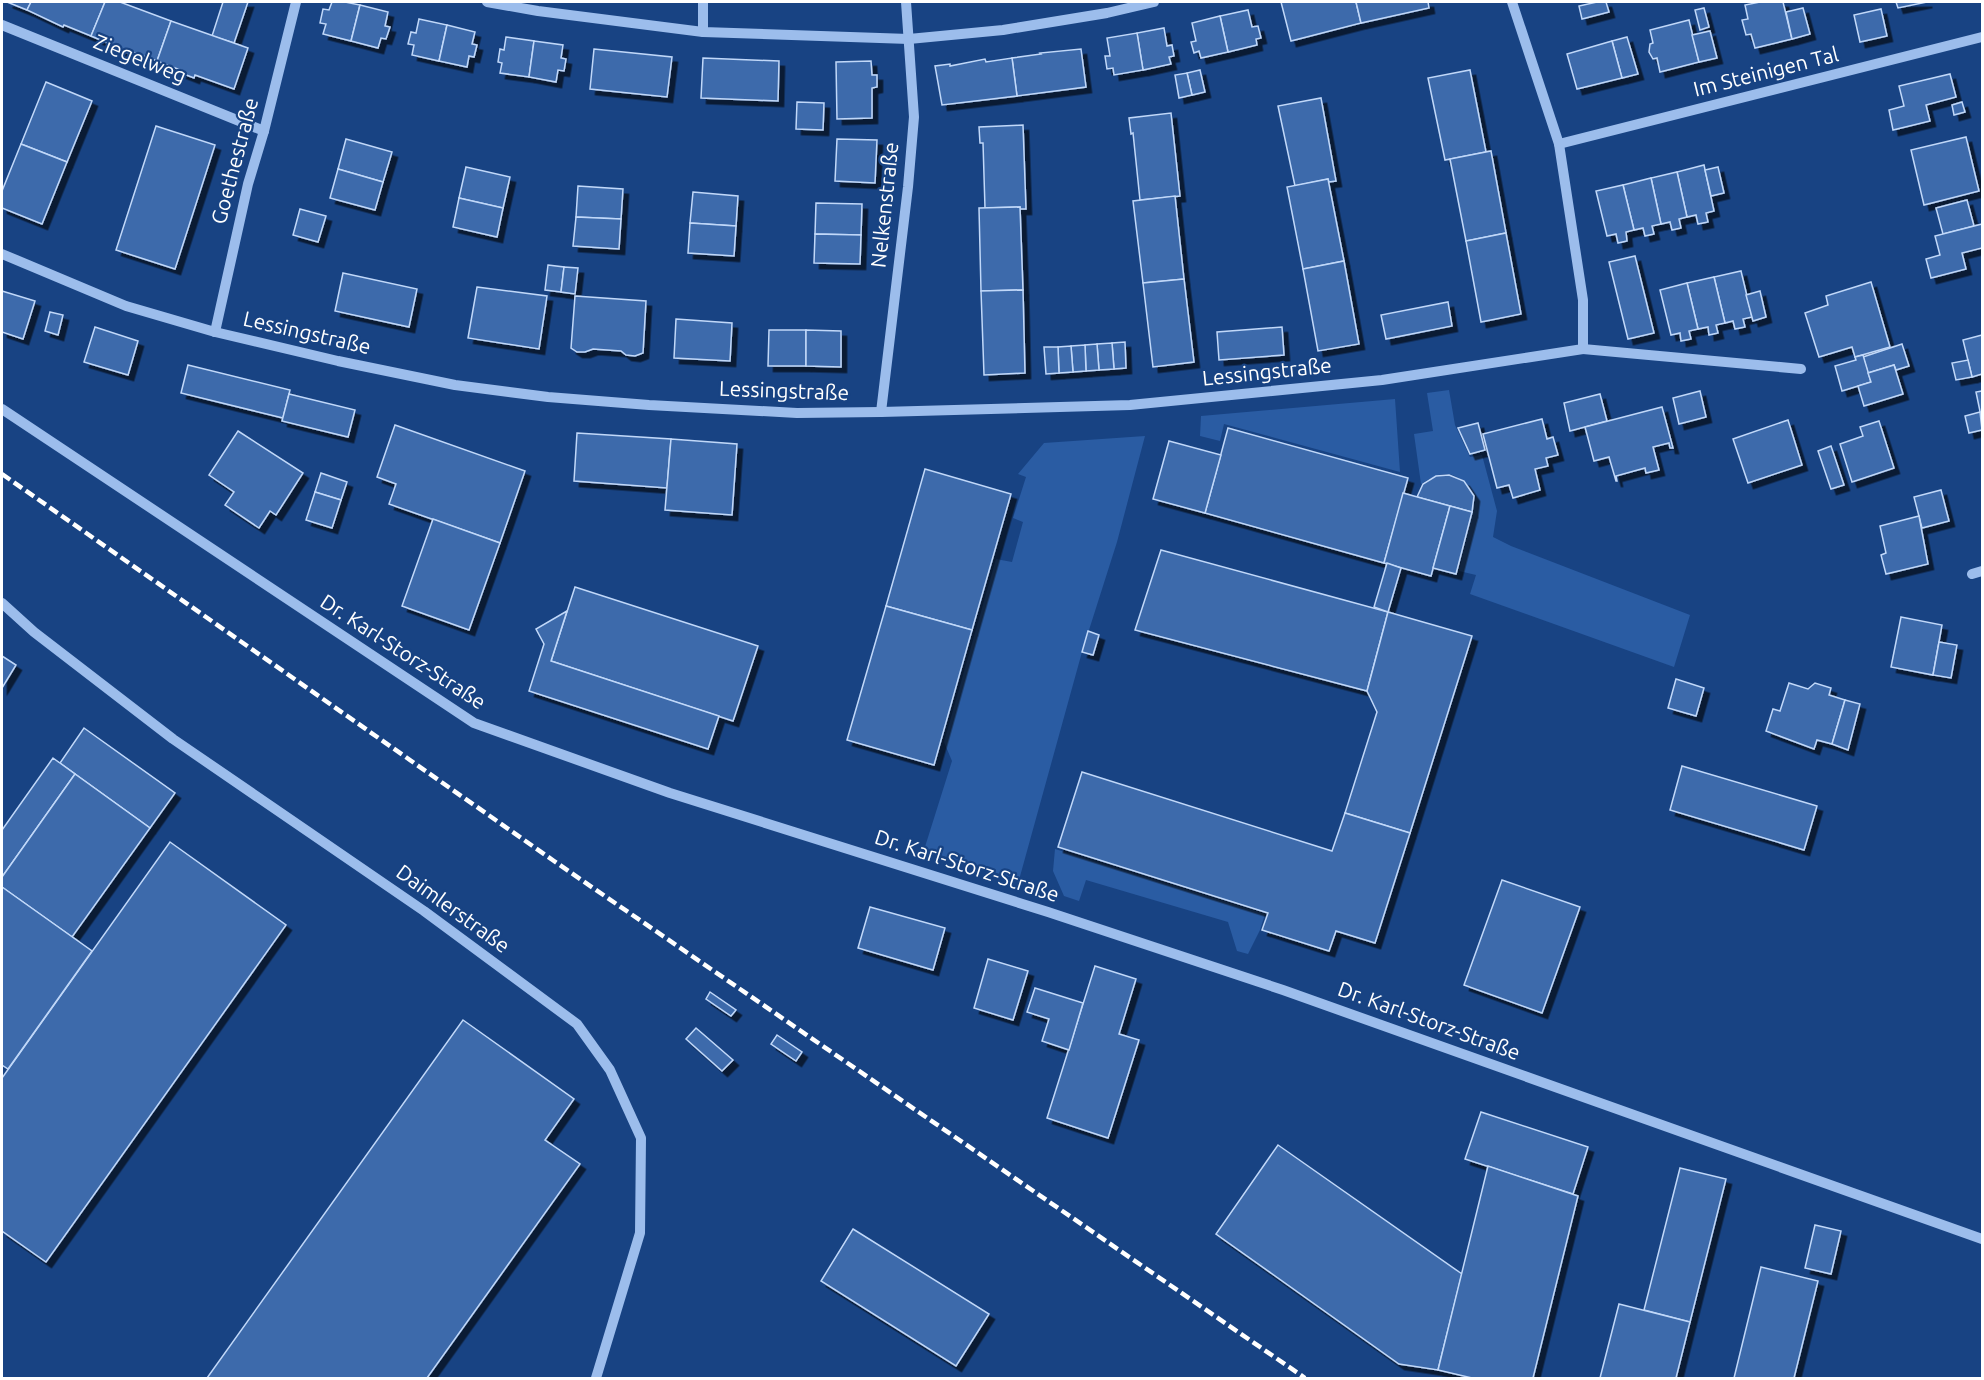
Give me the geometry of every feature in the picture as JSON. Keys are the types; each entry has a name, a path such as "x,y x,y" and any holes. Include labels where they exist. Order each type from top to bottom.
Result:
{"street":[{"name":"Goethestraße","path":"215,332 248,184 264,131 296,2"},
{"path":"487,2 538,11 702,32 909,39 1003,30 1107,13 1154,2"},
{"path":"702,32 703,2"},
{"name":"Nelkenstraße","path":"881,412 908,187 914,117 906,2"},
{"path":"1512,2 1559,144 1583,300 1583,349"},
{"name":"Ziegelweg","path":"2,26 264,131"},
{"name":"Im Steinigen Tal","path":"1559,144 1983,37"},
{"name":"Lessingstraße","path":"2,254 126,306 215,332 338,362 455,386 649,405 797,413 1130,405 1382,380 1583,349 1801,369"},
{"name":"Dr. Karl-Storz-Straße","path":"2,410 474,723 670,793 1048,912 1283,990 1983,1239"},
{"name":"Daimlerstraße","path":"2,603 34,633 173,739 424,910 577,1024 610,1070 641,1138 640,1233 596,1378"}],"shaded area":[{"path":"1449,390 1455,425 1470,457 1482,455 1497,511 1493,537 1690,615 1674,667 1470,594 1476,575 1459,571 1476,496 1458,477 1452,475 1438,475 1421,484 1414,434 1433,431 1427,393"},
{"path":"1395,399 1400,472 1224,424 1220,441 1200,436 1201,416"},
{"path":"1145,436 1117,542 1082,652 1019,880 924,850 952,761 944,742 996,559 1012,562 1023,522 1013,518 1026,477 1018,474 1044,443"},
{"path":"1055,849 1265,914 1260,930 1248,954 1237,951 1228,922 1086,880 1079,901 1064,896 1053,871"}],"building":[{"path":"7,2 31,2 27,10"},
{"path":"31,2 105,2 91,36 64,25 63,27 27,10"},
{"path":"105,2 120,2 171,21 157,61 130,51 129,53 116,49 117,47 91,36"},
{"path":"223,2 248,2 234,43 212,36"},
{"path":"332,2 360,5 351,41 323,34 326,24 320,23 323,9 329,10"},
{"path":"1281,2 1356,2 1361,23 1291,41"},
{"path":"1356,2 1428,2 1429,8 1361,23"},
{"path":"1606,2 1609,12 1582,19 1579,6"},
{"path":"1760,2 1783,2 1792,39 1755,48 1751,34 1746,35 1742,20 1748,19 1745,5"},
{"path":"1896,2 1927,2 1898,8"},
{"path":"360,5 388,12 385,26 390,27 386,39 381,38 378,48 351,41"},
{"path":"1704,8 1709,27 1700,30 1695,10"},
{"path":"1803,8 1810,34 1792,39 1786,12"},
{"path":"1881,9 1887,36 1860,42 1854,15"},
{"path":"1248,10 1252,27 1258,26 1261,38 1256,39 1257,45 1228,52 1220,16"},
{"path":"1220,16 1228,52 1201,58 1199,51 1194,53 1191,42 1196,41 1192,23"},
{"path":"419,19 447,25 439,61 412,55 414,45 408,44 411,32 416,33"},
{"path":"1689,20 1699,62 1660,72 1657,58 1653,59 1649,52 1650,44 1653,43 1650,30"},
{"path":"171,21 248,48 234,89 195,75 194,78 157,61"},
{"path":"447,25 475,32 472,44 477,45 474,57 469,56 467,67 439,61"},
{"path":"1164,28 1167,46 1172,45 1174,56 1169,57 1171,64 1143,70 1137,33"},
{"path":"1710,31 1717,58 1699,62 1692,35"},
{"path":"1137,33 1143,70 1114,75 1113,68 1107,69 1105,56 1110,56 1107,38"},
{"path":"506,37 534,41 529,77 500,73 502,63 498,62 500,49 504,50"},
{"path":"1627,37 1638,74 1622,78 1612,41"},
{"path":"534,41 563,45 561,58 566,59 564,71 558,70 556,82 529,77"},
{"path":"1612,41 1622,78 1577,89 1567,54"},
{"path":"594,49 672,57 667,97 590,89"},
{"path":"1081,49 1086,87 1017,96 1012,58"},
{"path":"703,58 779,61 778,101 701,98"},
{"path":"1012,58 1017,96 942,105 935,66"},
{"path":"871,61 872,75 877,75 877,87 872,88 872,118 837,119 836,62"},
{"path":"1200,70 1205,92 1192,95 1187,73"},
{"path":"1470,70 1486,152 1445,160 1428,78"},
{"path":"1187,73 1192,95 1179,98 1175,75"},
{"path":"1950,74 1956,97 1926,105 1930,121 1893,130 1889,110 1904,106 1899,86"},
{"path":"46,82 92,101 67,162 21,144"},
{"path":"1321,98 1336,181 1329,182 1328,179 1295,186 1278,106"},
{"path":"797,102 824,103 823,130 796,129"},
{"path":"1962,102 1965,112 1954,115 1952,105"},
{"path":"1171,113 1180,196 1140,200 1133,133 1131,134 1129,118"},
{"path":"1023,125 1026,209 1020,209 1020,207 985,208 983,143 980,143 979,127"},
{"path":"156,126 215,145 175,269 116,250"},
{"path":"1966,137 1979,191 1924,205 1911,150"},
{"path":"346,139 392,152 383,182 338,169"},
{"path":"837,139 877,140 875,183 835,181"},
{"path":"21,144 67,162 42,224 2,208 2,191"},
{"path":"1491,151 1506,233 1466,241 1450,159"},
{"path":"1704,165 1714,211 1706,213 1708,222 1698,224 1696,215 1687,217 1677,172"},
{"path":"466,167 510,177 503,208 459,198"},
{"path":"1718,167 1724,193 1711,196 1705,170"},
{"path":"338,169 383,182 375,210 330,198"},
{"path":"1677,172 1687,217 1679,219 1681,228 1672,230 1670,222 1661,224 1651,178"},
{"path":"1651,178 1661,224 1652,226 1654,234 1645,236 1643,228 1634,230 1623,185"},
{"path":"1328,179 1344,261 1303,269 1287,187"},
{"path":"1623,185 1634,230 1626,232 1627,241 1618,243 1616,234 1607,236 1596,191"},
{"path":"578,186 623,189 621,219 576,217"},
{"path":"693,192 738,196 736,226 690,223"},
{"path":"1175,196 1184,279 1143,283 1133,201"},
{"path":"459,198 503,208 497,237 453,227"},
{"path":"1967,200 1974,226 1943,234 1936,208"},
{"path":"816,203 862,204 861,235 815,234"},
{"path":"1020,207 1023,290 981,291 979,208"},
{"path":"300,209 326,216 318,242 293,235"},
{"path":"576,217 621,219 619,249 573,246"},
{"path":"690,223 736,226 734,256 688,253"},
{"path":"1982,224 1982,248 1962,253 1966,269 1931,278 1926,259 1940,255 1935,236"},
{"path":"1506,233 1521,314 1481,322 1466,241"},
{"path":"815,234 861,235 860,264 814,263"},
{"path":"1635,256 1654,333 1628,339 1609,262"},
{"path":"1344,261 1359,344 1318,351 1303,269"},
{"path":"548,265 564,267 561,292 545,290"},
{"path":"564,267 578,268 575,294 561,292"},
{"path":"1741,271 1752,317 1743,319 1745,327 1735,329 1733,321 1725,323 1714,277"},
{"path":"343,273 417,289 409,327 335,311"},
{"path":"1714,277 1725,323 1716,325 1718,333 1709,335 1708,327 1698,329 1687,283"},
{"path":"1184,279 1194,362 1153,367 1143,283"},
{"path":"1871,282 1890,347 1855,357 1852,347 1819,357 1805,313 1828,305 1826,296"},
{"path":"1687,283 1698,329 1689,331 1691,339 1681,341 1680,333 1671,335 1660,290"},
{"path":"477,287 547,296 539,349 468,338"},
{"path":"1023,290 1025,373 984,375 981,291"},
{"path":"2,291 35,301 23,339 2,332"},
{"path":"1760,291 1766,317 1753,321 1746,295"},
{"path":"575,296 646,301 643,353 635,356 626,355 621,351 593,349 577,352 571,348"},
{"path":"1448,302 1452,326 1386,339 1381,315"},
{"path":"50,312 63,315 58,335 45,331"},
{"path":"676,319 732,323 730,361 674,358"},
{"path":"95,327 138,341 128,375 84,362"},
{"path":"1282,327 1284,355 1219,360 1217,332"},
{"path":"769,330 806,330 806,366 768,366"},
{"path":"806,330 841,331 841,367 806,366"},
{"path":"1982,335 1982,374 1972,377 1963,340"},
{"path":"1125,342 1126,368 1114,369 1112,343"},
{"path":"1112,343 1114,369 1099,370 1097,344"},
{"path":"1097,344 1099,370 1086,371 1085,345"},
{"path":"1902,344 1909,366 1896,370 1894,365 1868,373 1863,357"},
{"path":"1085,345 1086,371 1073,372 1071,346"},
{"path":"1071,346 1073,372 1059,373 1058,347"},
{"path":"1044,347 1058,347 1059,373 1046,374"},
{"path":"1863,355 1871,382 1842,391 1835,366 1856,360 1855,357"},
{"path":"1968,360 1972,377 1956,380 1952,363"},
{"path":"188,365 290,390 283,418 181,393"},
{"path":"1894,365 1903,394 1864,406 1858,386 1871,382 1868,373"},
{"path":"1700,391 1706,417 1679,424 1673,398"},
{"path":"1982,391 1982,421 1976,392"},
{"path":"289,394 355,410 348,437 282,421"},
{"path":"1600,394 1607,421 1570,431 1564,403"},
{"path":"1662,407 1673,448 1670,448 1669,443 1653,447 1659,470 1646,473 1645,468 1616,476 1616,481 1609,457 1594,461 1585,427"},
{"path":"1980,412 1982,430 1969,433 1965,416"},
{"path":"1542,419 1547,439 1553,437 1558,455 1546,458 1548,466 1535,469 1540,490 1513,498 1509,485 1497,488 1483,434"},
{"path":"1788,420 1802,465 1748,483 1733,439"},
{"path":"1879,421 1894,468 1852,482 1840,444 1863,436 1860,427"},
{"path":"1478,423 1485,450 1470,454 1458,428"},
{"path":"395,425 525,471 500,543 389,504 396,484 377,477"},
{"path":"1228,428 1408,478 1384,563 1205,513"},
{"path":"238,431 303,473 276,515 270,511 259,528 225,505 234,492 209,475"},
{"path":"577,433 671,439 667,488 574,481"},
{"path":"671,439 737,444 732,515 665,510"},
{"path":"1169,441 1221,455 1205,513 1153,499"},
{"path":"1831,446 1844,485 1831,489 1818,451"},
{"path":"925,469 1011,494 972,630 886,606"},
{"path":"321,473 347,482 341,500 315,492"},
{"path":"1449,475 1464,481 1474,496 1472,512 1417,497 1423,484 1436,476"},
{"path":"1941,490 1949,521 1922,528 1914,497"},
{"path":"315,492 341,500 332,528 306,520"},
{"path":"1403,493 1450,506 1431,576 1384,563"},
{"path":"1450,506 1472,512 1456,574 1433,568"},
{"path":"1919,516 1928,564 1886,574 1881,555 1886,553 1880,526"},
{"path":"433,519 500,543 469,630 402,606"},
{"path":"1161,550 1388,612 1367,691 1135,630"},
{"path":"1387,563 1401,568 1388,612 1374,607"},
{"path":"575,587 758,646 733,721 551,661"},
{"path":"886,606 972,630 934,765 847,740"},
{"path":"567,611 551,661 719,716 708,749 529,691 544,644 536,629"},
{"path":"1388,612 1472,636 1410,833 1345,813 1377,712 1367,691"},
{"path":"1901,617 1942,625 1933,675 1891,667"},
{"path":"1088,631 1099,635 1093,655 1082,652"},
{"path":"1939,642 1957,645 1951,678 1933,675"},
{"path":"2,656 16,665 2,688"},
{"path":"1676,679 1704,688 1696,716 1668,708"},
{"path":"1789,683 1808,689 1815,683 1831,688 1829,695 1845,700 1832,744 1817,740 1814,749 1766,731 1773,709 1780,711"},
{"path":"1845,700 1860,704 1848,750 1832,744"},
{"path":"84,728 175,793 150,828 60,763"},
{"path":"53,758 75,774 2,877 2,830"},
{"path":"1682,766 1817,806 1804,850 1670,810"},
{"path":"1082,772 1332,851 1345,813 1410,833 1375,943 1336,931 1329,951 1262,930 1268,913 1058,847"},
{"path":"75,774 150,828 72,937 2,887 2,877"},
{"path":"170,842 286,925 46,1262 2,1231 2,1078"},
{"path":"1502,880 1580,907 1542,1013 1464,985"},
{"path":"2,887 92,951 8,1069 2,1065"},
{"path":"870,907 945,928 933,970 858,948"},
{"path":"988,959 1028,971 1013,1020 974,1008"},
{"path":"1095,966 1136,979 1119,1034 1139,1040 1108,1138 1047,1118"},
{"path":"1035,988 1083,1003 1069,1050 1042,1041 1049,1019 1027,1012"},
{"path":"710,992 736,1010 731,1016 706,999"},
{"path":"463,1020 574,1099 545,1140 580,1164 427,1378 207,1378"},
{"path":"696,1028 733,1060 722,1071 686,1039"},
{"path":"777,1035 802,1052 796,1061 771,1044"},
{"path":"1481,1112 1588,1147 1573,1194 1465,1159"},
{"path":"1278,1145 1462,1274 1438,1370 1399,1364 1216,1234"},
{"path":"1488,1166 1578,1196 1533,1378 1472,1378 1438,1370"},
{"path":"1680,1168 1726,1179 1690,1322 1644,1310"},
{"path":"1815,1225 1841,1231 1831,1274 1805,1268"},
{"path":"853,1229 989,1314 956,1366 821,1281"},
{"path":"1761,1267 1818,1281 1794,1378 1734,1378"},
{"path":"1619,1304 1690,1322 1676,1378 1600,1378"}],"railway":[{"path":"2,474 554,861 1305,1378"}]}
